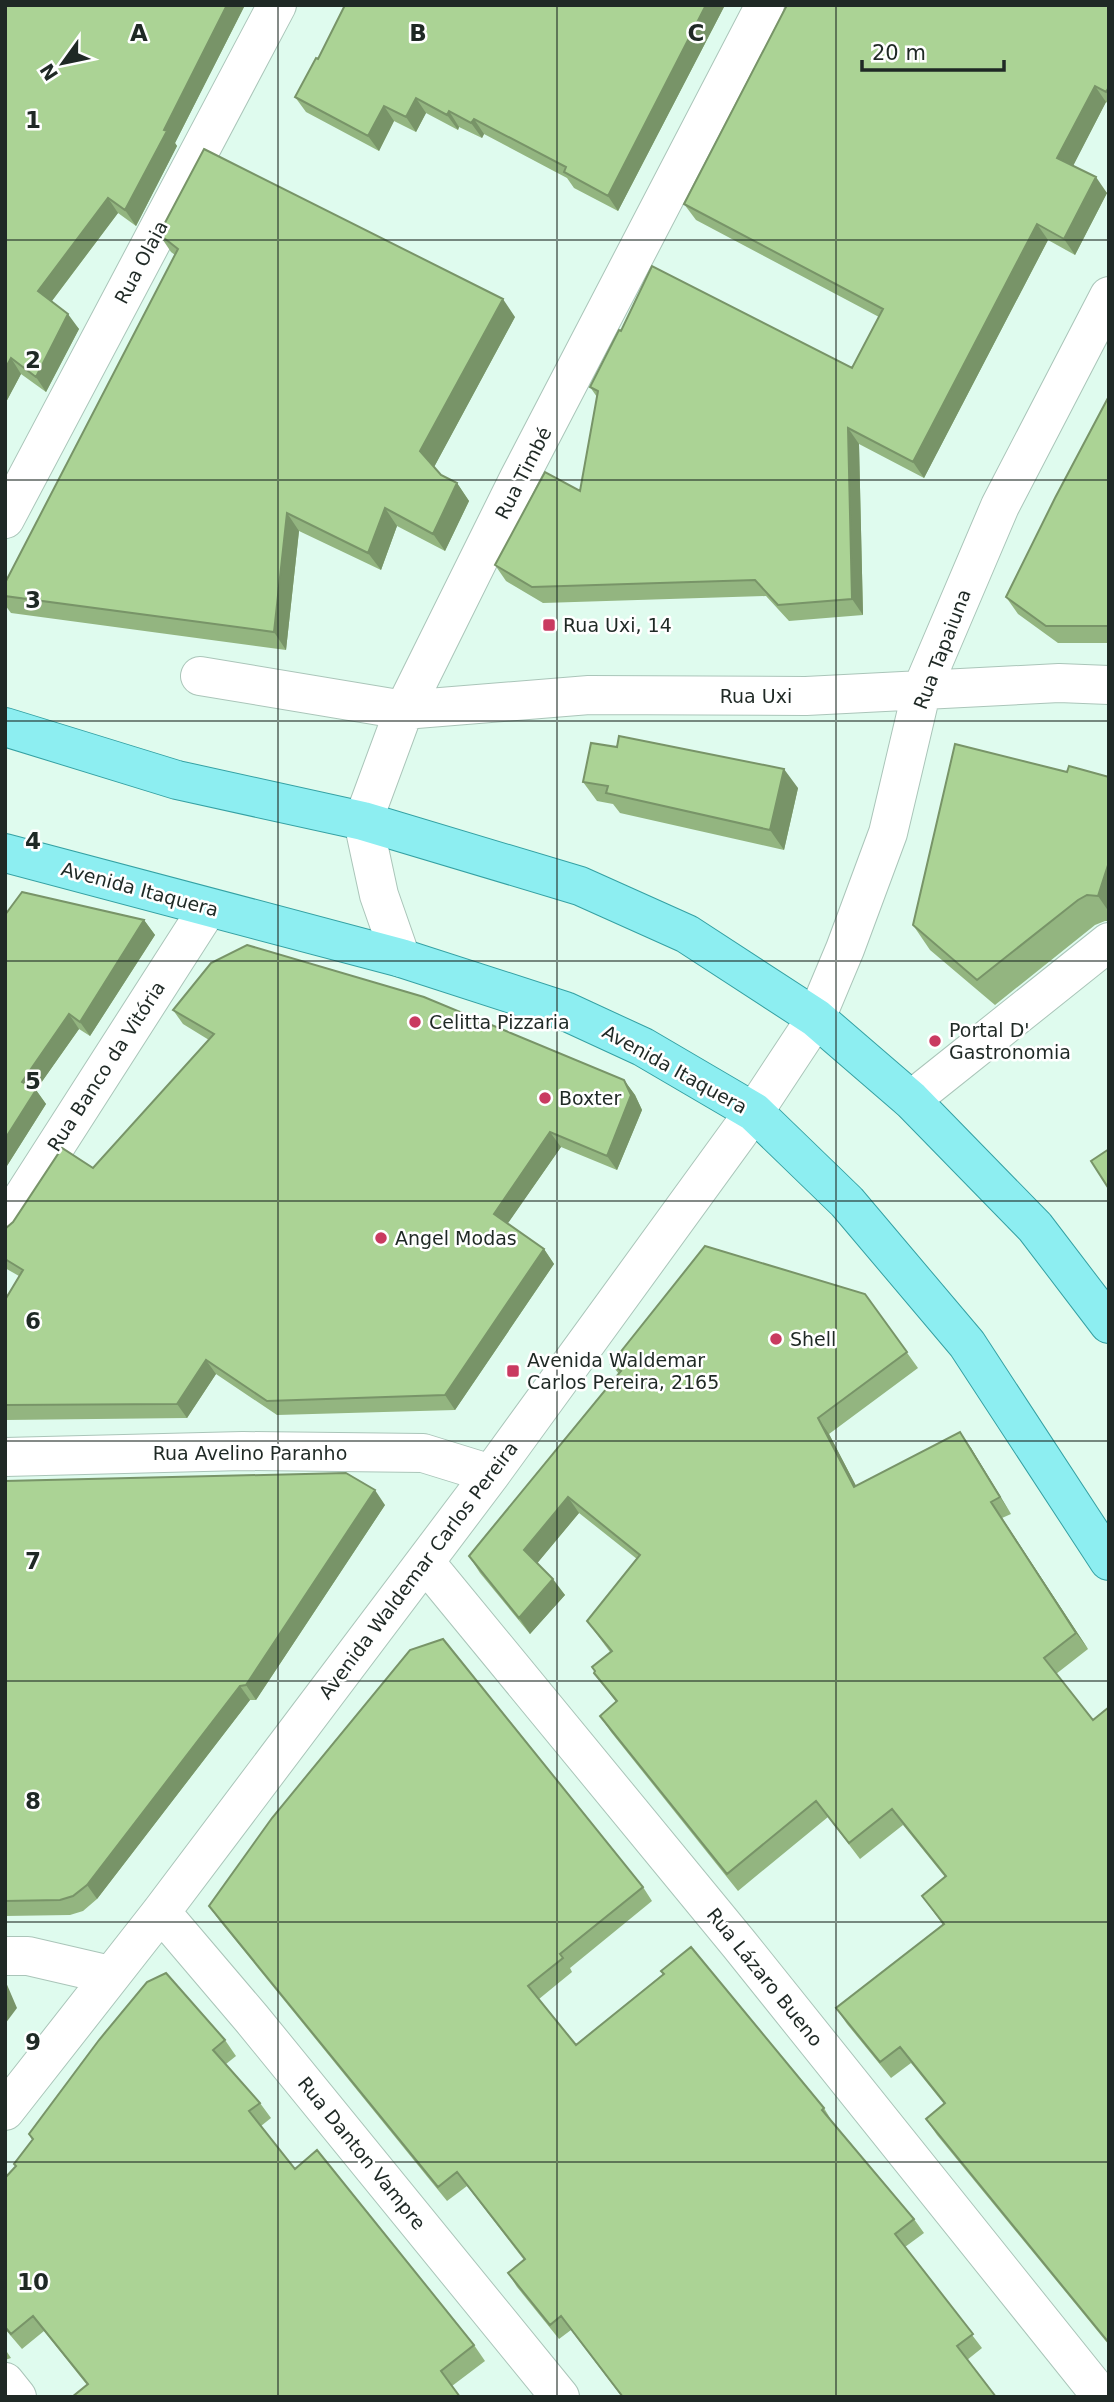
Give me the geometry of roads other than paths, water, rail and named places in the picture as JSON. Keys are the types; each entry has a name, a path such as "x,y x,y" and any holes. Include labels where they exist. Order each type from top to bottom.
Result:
{"main road":[{"path":"5,727 177,780 363,821 580,886 687,934 816,1018 911,1100 1035,1227 1109,1324"},
{"name":"Avenida Itaquera","path":"5,853 401,958 565,1011 643,1048 754,1112 847,1202 967,1344 1109,1561"}],"street":[{"name":"Rua Olaia","path":"5,519 277,5"},
{"name":"Rua Timbé","path":"363,821 404,710 519,478 765,5"},
{"name":"Rua Tapaiuna","path":"816,1018 888,833 922,689 1000,506 1109,296"},
{"name":"Rua Uxi","path":"200,676 404,710 589,695 806,696 1059,683 1109,685"},
{"path":"363,821 379,895 401,958"},
{"name":"Rua Banco da Vitória","path":"5,1225 208,908"},
{"path":"911,1100 1109,942"},
{"name":"Avenida Waldemar Carlos Pereira","path":"5,2111 161,1912 491,1474 754,1112 816,1018"},
{"name":"Rua Avelino Paranho","path":"5,1457 243,1451 423,1453 491,1474"},
{"name":"Rua Lázaro Bueno","path":"425,1562 739,1944 1102,2397"},
{"name":"Rua Danton Vampre","path":"161,1912 253,2019 560,2397"},
{"path":"5,1956 28,1956 110,1975"},
{"path":"5,2382 17,2397"}],"place":[{"name":"Rua Uxi, 14","path":"549,625"},
{"name":"Celitta Pizzaria","path":"415,1022"},
{"name":"Portal D' Gastronomia","path":"935,1041"},
{"name":"Boxter","path":"545,1098"},
{"name":"Angel Modas","path":"381,1238"},
{"name":"Shell","path":"776,1339"},
{"name":"Avenida Waldemar Carlos Pereira, 2165","path":"513,1371"}]}
